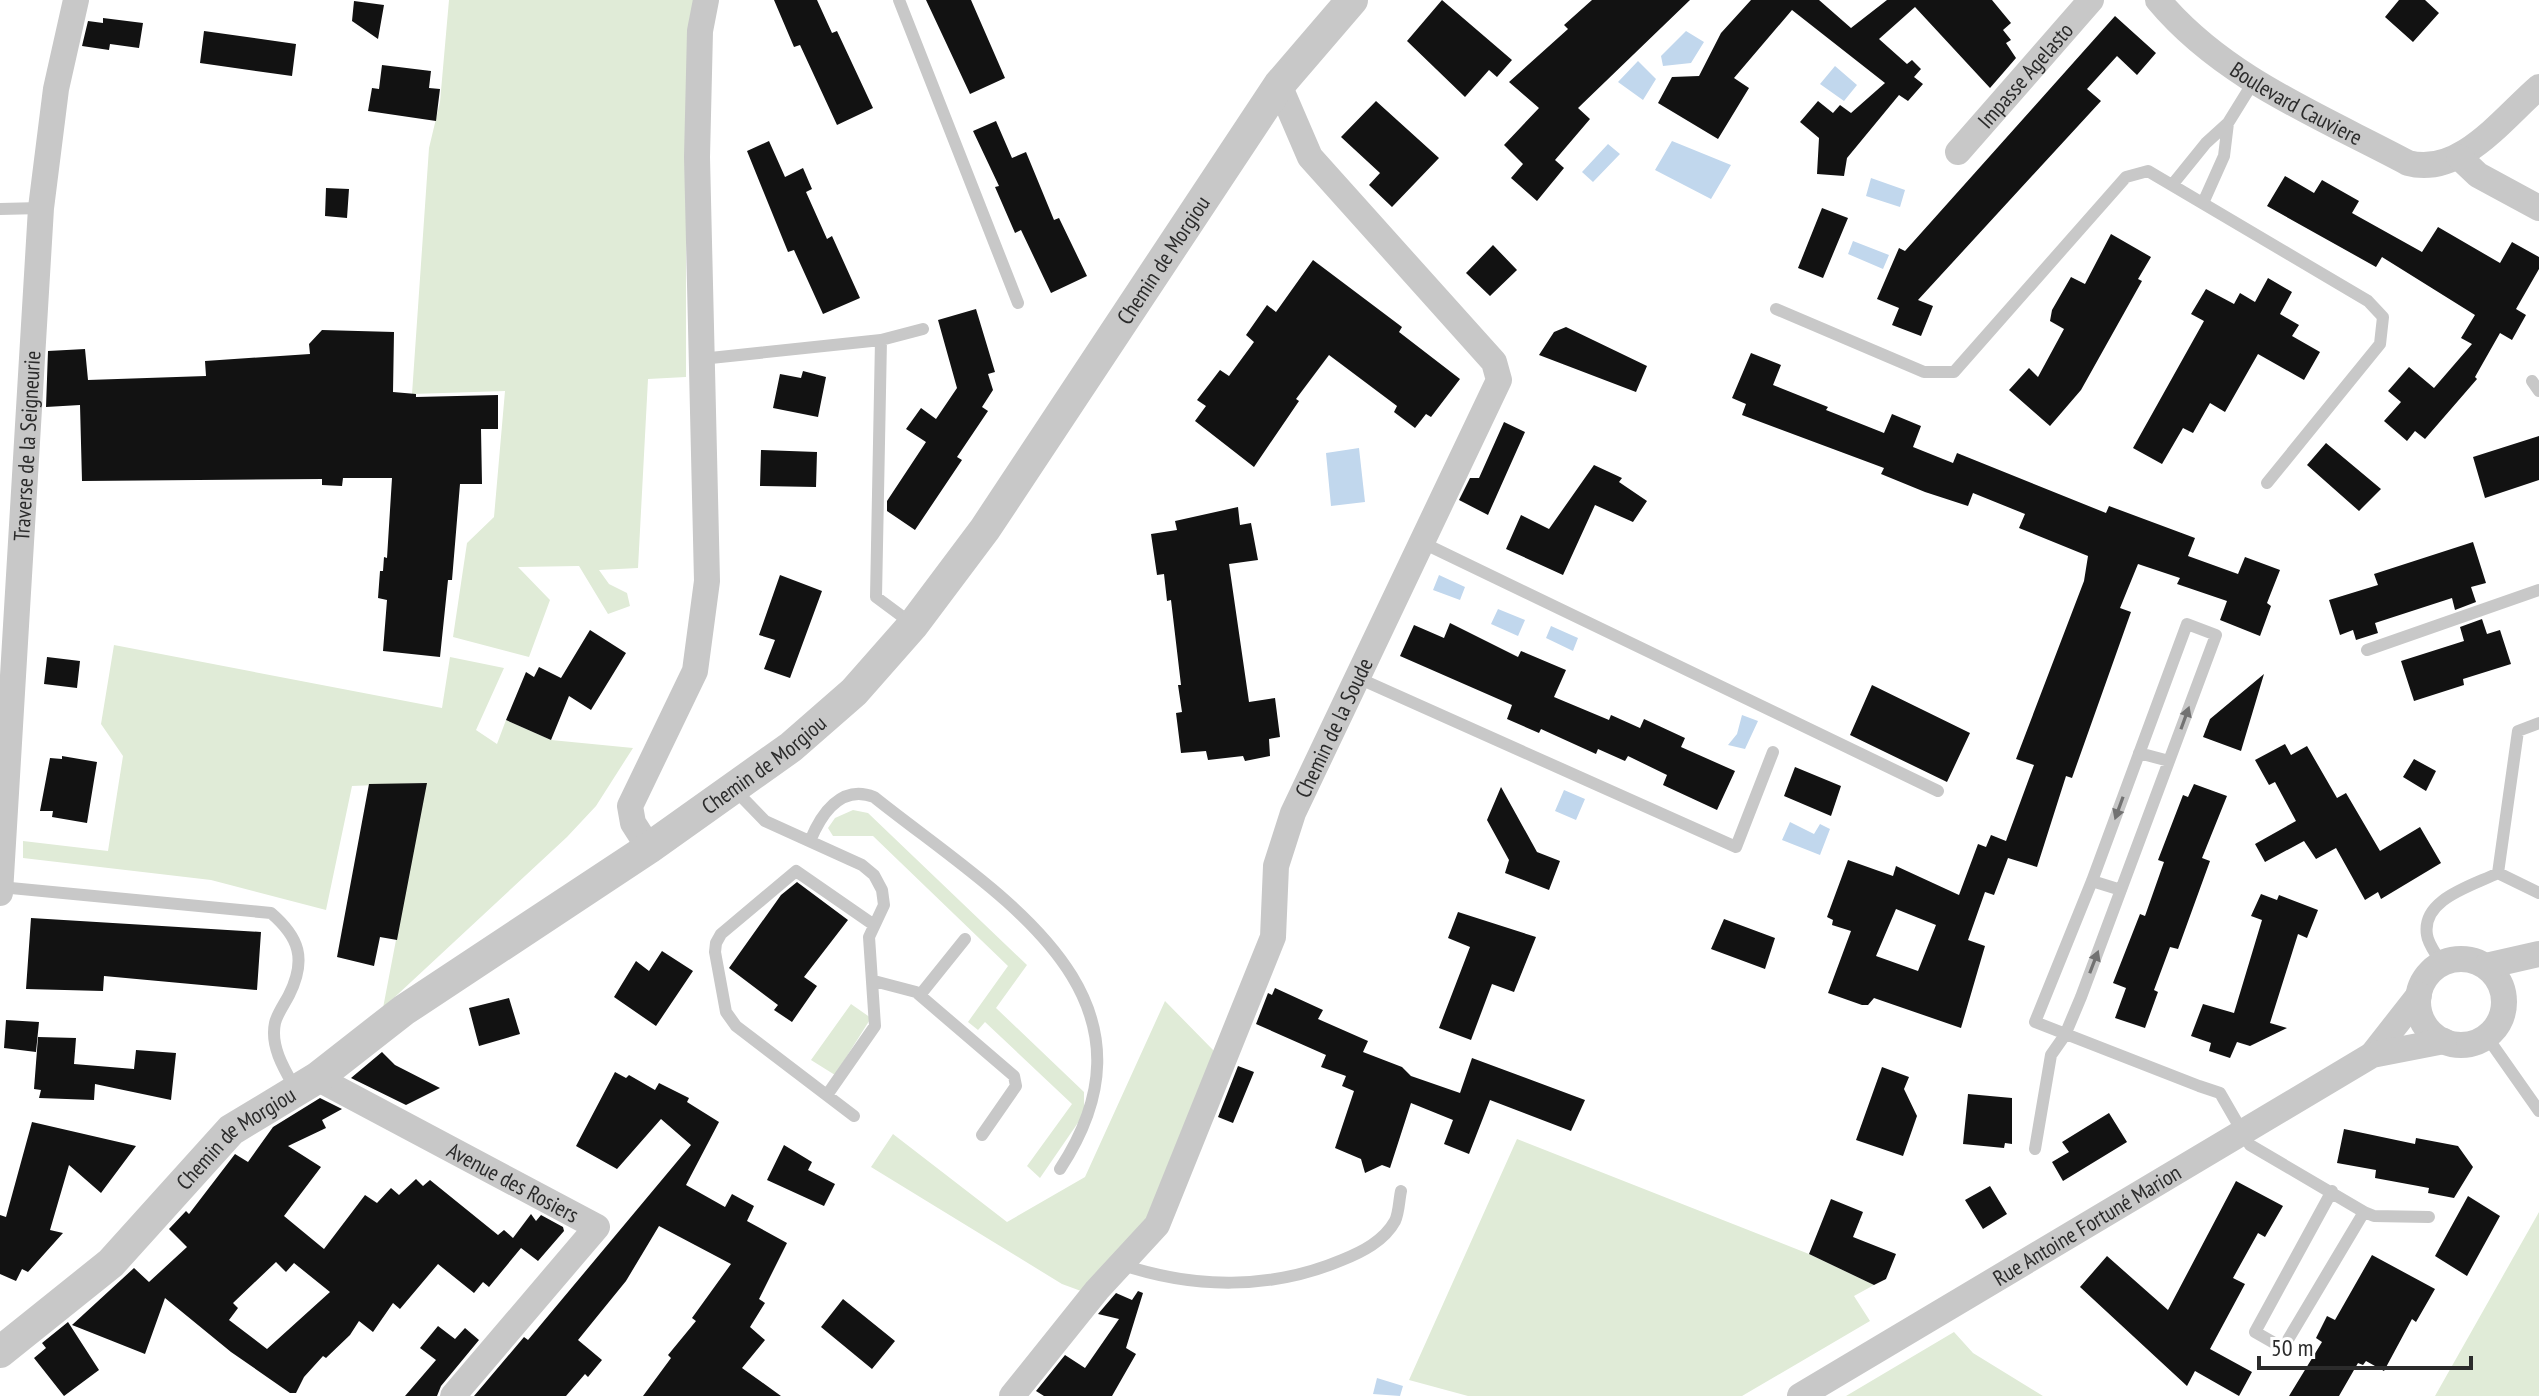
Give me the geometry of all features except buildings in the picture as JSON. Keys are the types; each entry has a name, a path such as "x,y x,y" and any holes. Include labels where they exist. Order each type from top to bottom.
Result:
{"street":[{"name":"Traverse de la Seigneurie","path":"0,893 6,684 41,208 56,89 76,0"},
{"path":"649,848 633,823 630,806 695,671 707,581 697,157 700,31 706,0"},
{"name":"Chemin de Morgiou","path":"0,1352 111,1263 231,1130 307,1084 404,1010 649,848 791,747 854,692 913,625 985,529 1279,85 1352,0"},
{"name":"Impasse Agelasto","path":"1958,152 2091,0"},
{"name":"Boulevard Cauviere","path":"2158,0 2206,50 2254,81 2408,163 2436,167 2456,158"},
{"name":"Chemin de la Soude","path":"1012,1396 1120,1264 1157,1225 1273,937 1276,866 1293,813 1499,380 1494,362 1310,157 1279,85"},
{"path":"2539,87 2456,158 2478,175 2539,208"},
{"path":"2486,966 2502,988 2504,1007 2498,1025 2487,1037 2472,1044 2444,1041 2424,1023 2419,995 2431,971 2441,963 2457,959 2486,966 2531,955"},
{"path":"2502,988 2531,955"},
{"name":"Rue Antoine Fortuné Marion","path":"2372,1055 2419,995"},
{"name":"Rue Antoine Fortuné Marion","path":"1800,1396 2372,1055 2444,1041"},
{"name":"Avenue des Rosiers","path":"307,1084 597,1227 453,1396"}],"lane":[{"path":"899,0 1018,303"},
{"path":"2172,185 2206,143 2228,123 2254,81"},
{"path":"2203,203 2224,156 2228,123"},
{"path":"1776,309 1924,372 1954,372 2126,177 2148,171 2368,301 2383,317 2380,344 2267,483"},
{"path":"0,209 41,208"},
{"path":"701,359 881,340 923,329"},
{"path":"881,340 876,597 913,625"},
{"path":"1421,542 1938,791"},
{"path":"2367,650 2539,590"},
{"path":"2035,1149 2051,1055 2065,1035 2216,635 2187,624 2092,881 2035,1022 2065,1035 2220,1093 2250,1145 2364,1212 2374,1216 2429,1217"},
{"path":"1358,678 1736,847 1773,752"},
{"path":"2498,873 2518,731 2539,723"},
{"path":"2139,753 2169,761"},
{"path":"733,788 765,821 862,865 874,875 882,890 884,905 869,937 875,1026 827,1095"},
{"path":"810,841 826,809 851,794 863,792 874,797 1047,939 1074,978 1097,1032 1097,1084 1092,1110 1082,1136 1060,1169"},
{"path":"854,1116 730,1019 715,952 721,934 796,871 874,925"},
{"path":"2498,873 2539,893"},
{"path":"2441,963 2426,937 2428,914 2437,903 2498,873"},
{"path":"2092,881 2121,890"},
{"path":"0,887 271,913 293,931 299,954 292,989 275,1024 278,1058 307,1084"},
{"path":"920,995 965,939"},
{"path":"874,981 906,987 920,995 1016,1081 982,1135"},
{"path":"2487,1037 2539,1111"},
{"path":"1120,1264 1165,1277 1203,1282 1267,1281 1303,1275 1368,1249 1395,1220 1401,1191"},
{"path":"2332,1191 2255,1332 2283,1348 2364,1212"}],"green space":[{"path":"449,0 695,0 686,91 686,377 648,379 638,568 599,570 609,584 627,593 630,606 608,614 579,566 518,567 550,600 529,657 453,637 467,543 494,517 505,391 412,394 429,148 440,102"},
{"path":"114,645 442,708 450,657 504,668 476,730 497,744 506,720 551,740 633,748 596,806 567,837 383,1008 426,783 352,786 326,910 211,880 23,858 23,841 108,851 123,756 101,724"},
{"path":"853,810 868,813 1027,965 996,1008 1084,1092 1084,1114 1040,1178 1027,1166 1072,1104 985,1022 978,1030 968,1022 1008,966 873,836 833,836 828,828 835,818"},
{"path":"1165,1001 1215,1052 1148,1217 1081,1291 1062,1284 871,1167 893,1134 1007,1222 1085,1177"},
{"path":"851,1004 871,1018 835,1075 811,1060"},
{"path":"1517,1139 1809,1254 1874,1285 1854,1296 1870,1321 1742,1396 1468,1396 1409,1380"},
{"path":"2539,1212 2539,1396 2435,1396"},
{"path":"1954,1332 1973,1353 2043,1396 1846,1396"}],"water":[{"path":"1686,31 1704,42 1691,63 1663,66 1661,56"},
{"path":"1638,61 1656,79 1643,100 1618,82"},
{"path":"1835,66 1857,85 1844,101 1820,84"},
{"path":"1672,141 1731,165 1711,199 1655,170"},
{"path":"1608,144 1620,154 1593,182 1582,172"},
{"path":"1871,178 1905,190 1900,207 1866,196"},
{"path":"1853,241 1889,255 1883,269 1848,254"},
{"path":"1359,448 1365,502 1331,506 1326,453"},
{"path":"1439,575 1465,587 1460,600 1433,590"},
{"path":"1498,609 1525,620 1518,636 1491,624"},
{"path":"1551,626 1578,638 1573,651 1546,638"},
{"path":"1742,715 1758,721 1745,749 1728,745 1737,734"},
{"path":"1564,790 1585,799 1576,820 1555,811"},
{"path":"1790,822 1814,834 1820,824 1830,829 1820,855 1782,840"},
{"path":"1377,1378 1403,1386 1400,1396 1373,1394"}]}
